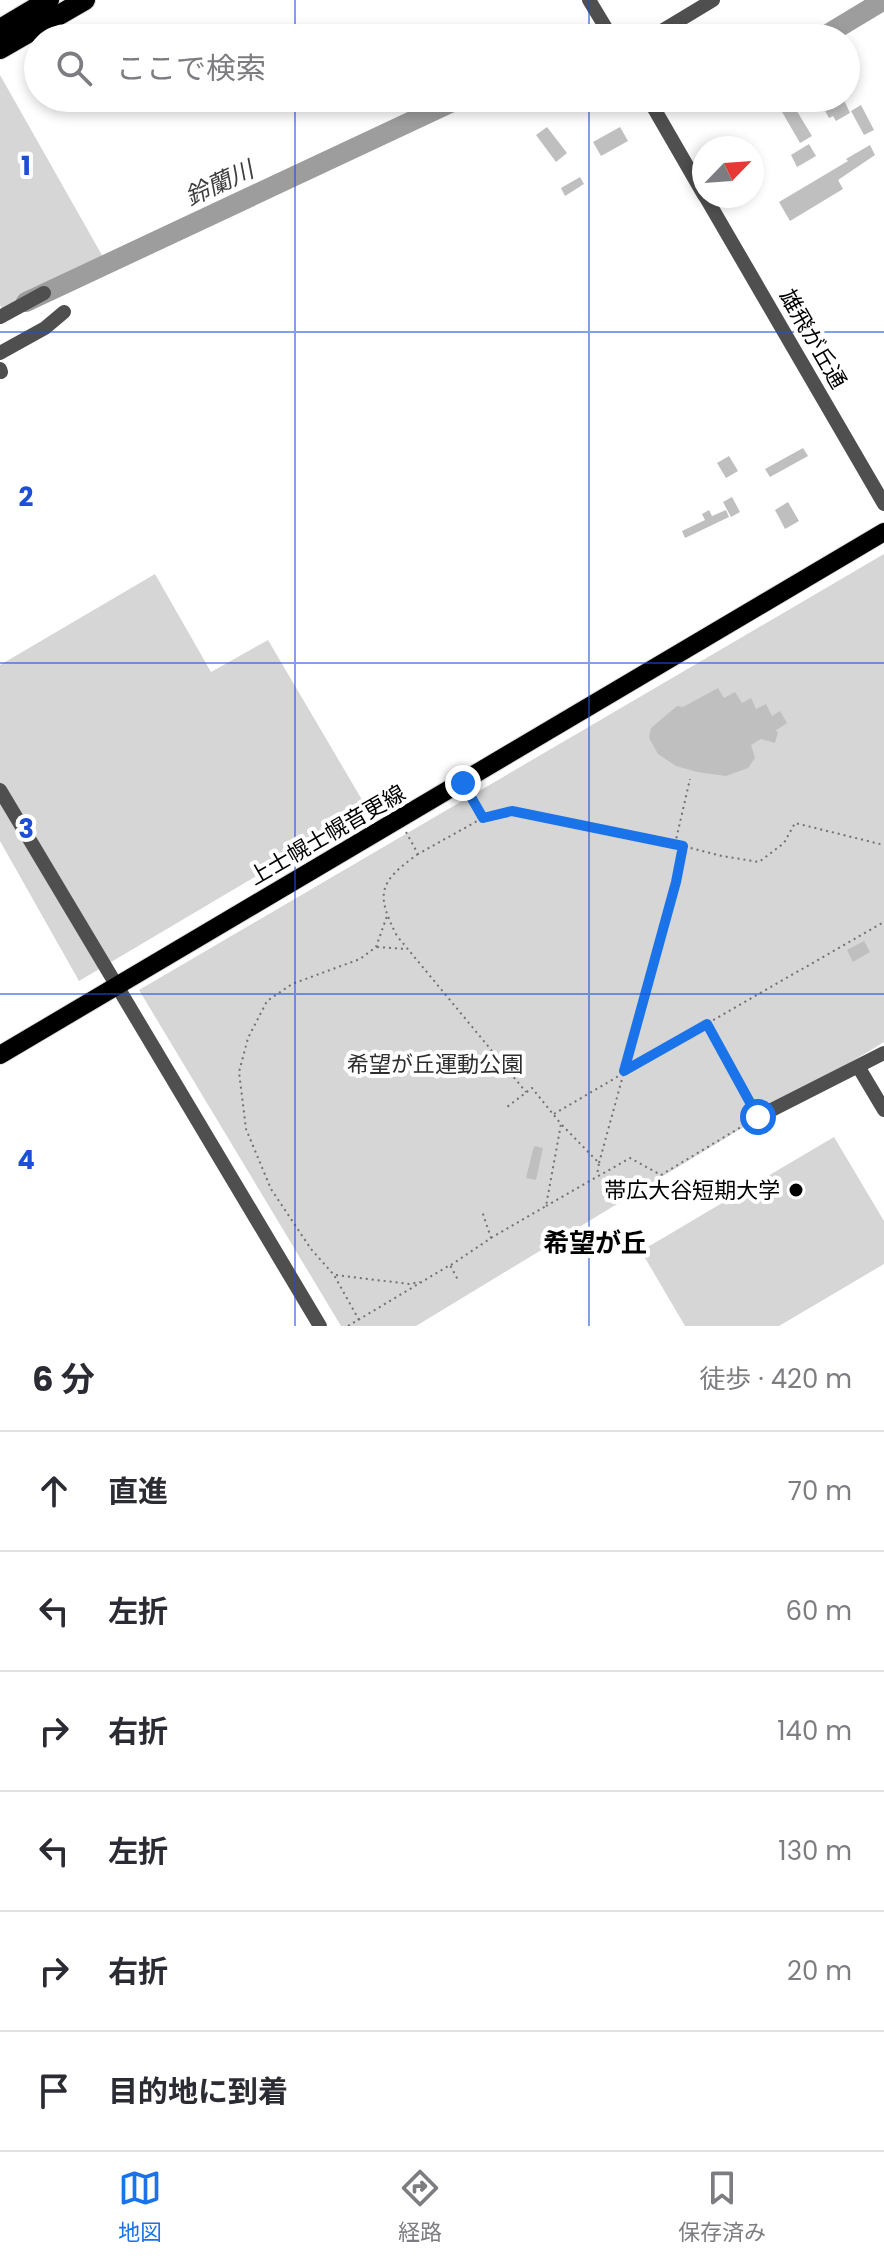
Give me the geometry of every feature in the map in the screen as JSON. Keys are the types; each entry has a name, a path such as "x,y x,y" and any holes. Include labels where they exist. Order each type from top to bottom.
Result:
{"highway":[{"path":"0,29 49,0"},
{"path":"43,24 85,0"},
{"path":"0,49 24,35"}],"main road":[{"name":"上士幌士幌音更線","path":"0,1055 884,532"}],"street":[{"path":"589,0 604,24"},
{"path":"673,24 713,0"},
{"name":"雄飛が丘通","path":"656,112 692,174"},
{"name":"雄飛が丘通","path":"712,208 884,504"},
{"path":"0,317 44,293"},
{"path":"0,353 45,328 64,312"},
{"path":"0,790 320,1326"},
{"path":"758,1117 884,1053"},
{"path":"859,1068 884,1110"}],"path":[{"path":"674,845 690,779"},
{"path":"463,783 483,818"},
{"path":"526,1092 397,936 383,908 384,887 396,870 418,854 483,818 512,811 759,862 784,843 795,823 884,845"},
{"path":"400,820 418,854"},
{"path":"597,1177 683,846"},
{"path":"359,1320 334,1275 311,1249 271,1189 246,1129 239,1072 248,1038 267,1001 292,984 360,959 376,947 387,916"},
{"path":"554,1114 884,922"},
{"path":"376,947 408,949"},
{"path":"348,1326 491,1238 630,1158 661,1175 758,1117 707,1024"},
{"path":"507,1107 532,1088 599,1163"},
{"path":"546,1206 561,1124"},
{"path":"482,1211 491,1238"},
{"path":"450,1265 458,1280"},
{"path":"334,1275 409,1284 422,1282"}],"green space":[{"path":"0,75 103,257 4,312 0,305"},
{"name":"希望が丘運動公園","path":"884,554 884,1042 416,1326 341,1326 139,990"},
{"path":"155,574 211,672 268,640 368,810 79,981 0,841 0,665"},
{"name":"帯広大谷短期大学","path":"834,1137 884,1221 884,1264 779,1326 685,1326 641,1251"}],"building":[{"path":"860,106 874,130 864,135 852,112 860,112"},
{"path":"782,112 797,112 812,136 800,143"},
{"path":"826,112 850,113 836,121 833,116 829,118"},
{"path":"547,127 567,153 556,162 536,135"},
{"path":"620,127 628,141 601,156 593,142"},
{"path":"809,144 816,156 797,167 791,155"},
{"path":"870,145 875,155 838,180 843,189 790,221 779,202"},
{"path":"580,177 584,184 565,196 561,188"},
{"path":"803,448 808,456 770,477 765,469"},
{"path":"729,456 738,471 726,478 717,463"},
{"path":"732,497 740,512 731,517 723,502"},
{"path":"788,502 799,521 785,529 775,510"},
{"path":"709,510 712,516 726,510 729,517 685,538 682,531 705,520 702,514"},
{"path":"718,688 724,698 735,692 742,703 751,698 756,709 766,704 772,716 780,711 787,723 775,731 778,732 775,743 761,739 751,745 755,758 748,768 726,776 676,766 658,754 649,738 651,728 677,706 683,707"},
{"path":"864,941 870,952 853,962 847,950"},
{"path":"534,1146 543,1148 536,1180 526,1178"}],"waterway":[{"name":"鈴蘭川","path":"844,24 884,0"},
{"name":"鈴蘭川","path":"26,302 431,112"}],"place":[{"name":"帯広大谷短期大学","path":"796,1190"}],"district":[{"name":"希望が丘","path":"595,1243"}],"route":[{"path":"463,783 483,818 512,811 683,846 624,1071 707,1024 758,1117"}]}
